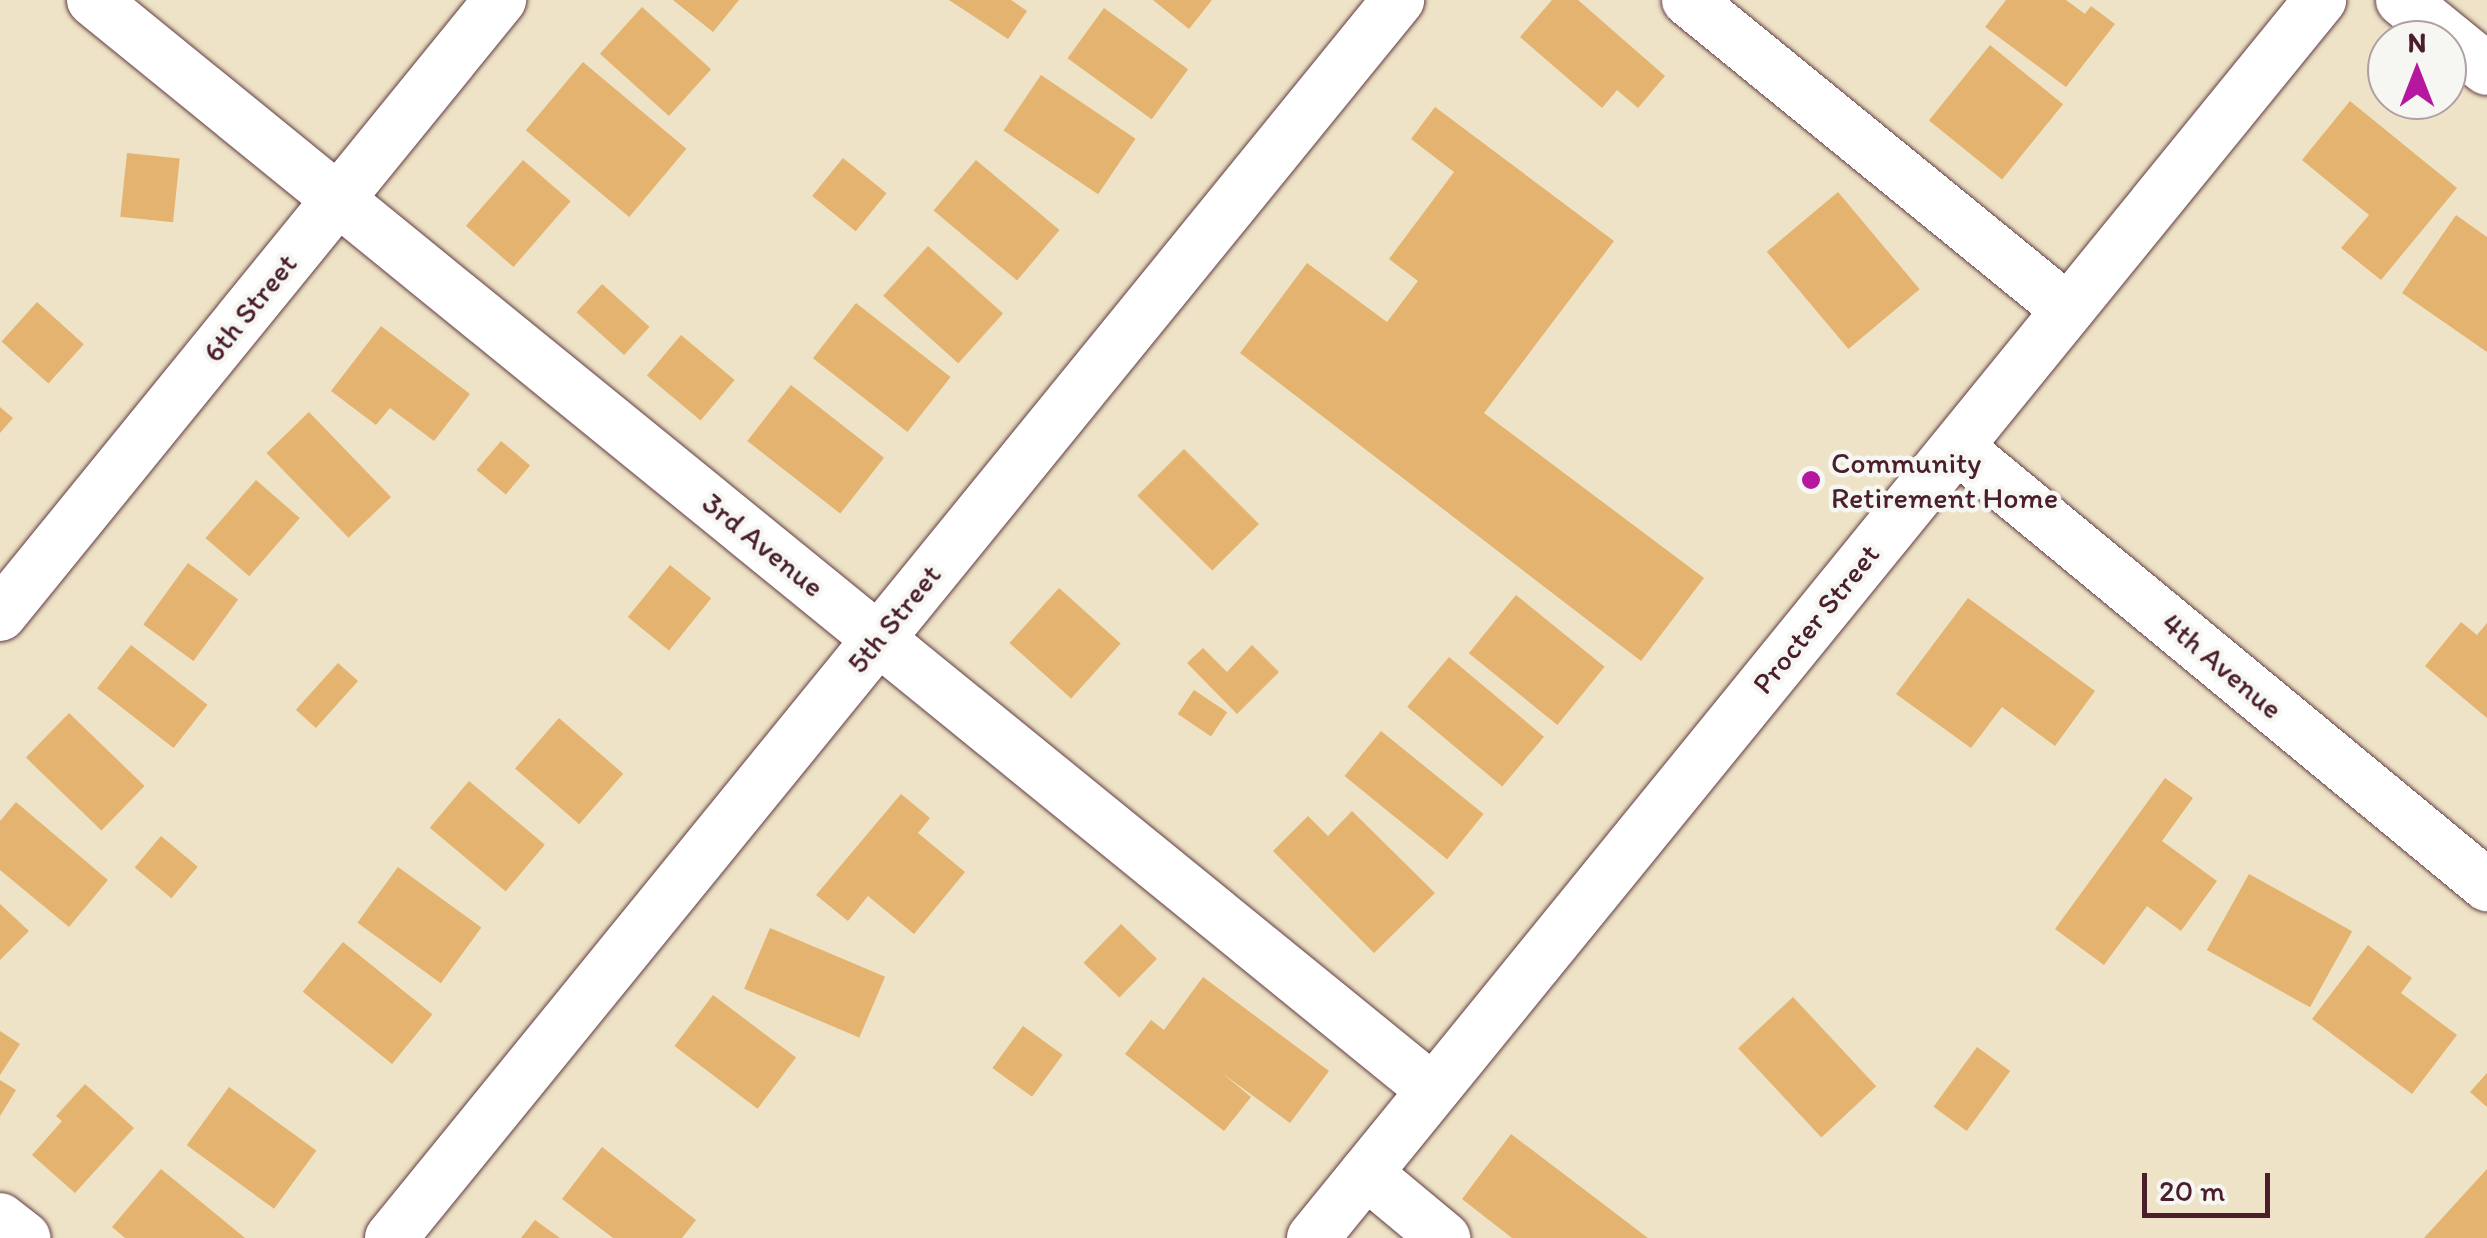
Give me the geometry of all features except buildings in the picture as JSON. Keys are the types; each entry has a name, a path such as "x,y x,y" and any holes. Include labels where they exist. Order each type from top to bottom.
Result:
{"street":[{"name":"3rd Avenue","path":"92,0 1433,1090"},
{"name":"6th Street","path":"0,615 500,0"},
{"name":"5th Street","path":"391,1238 1398,0"},
{"path":"1688,0 2068,310"},
{"name":"Procter Street","path":"1313,1238 2320,0"},
{"path":"2402,0 2487,69"},
{"name":"4th Avenue","path":"1956,447 2487,885"},
{"path":"1366,1173 1444,1238"},
{"path":"0,1219 24,1238"}],"place":[{"name":"Community Retirement Home","path":"1811,480"}]}
